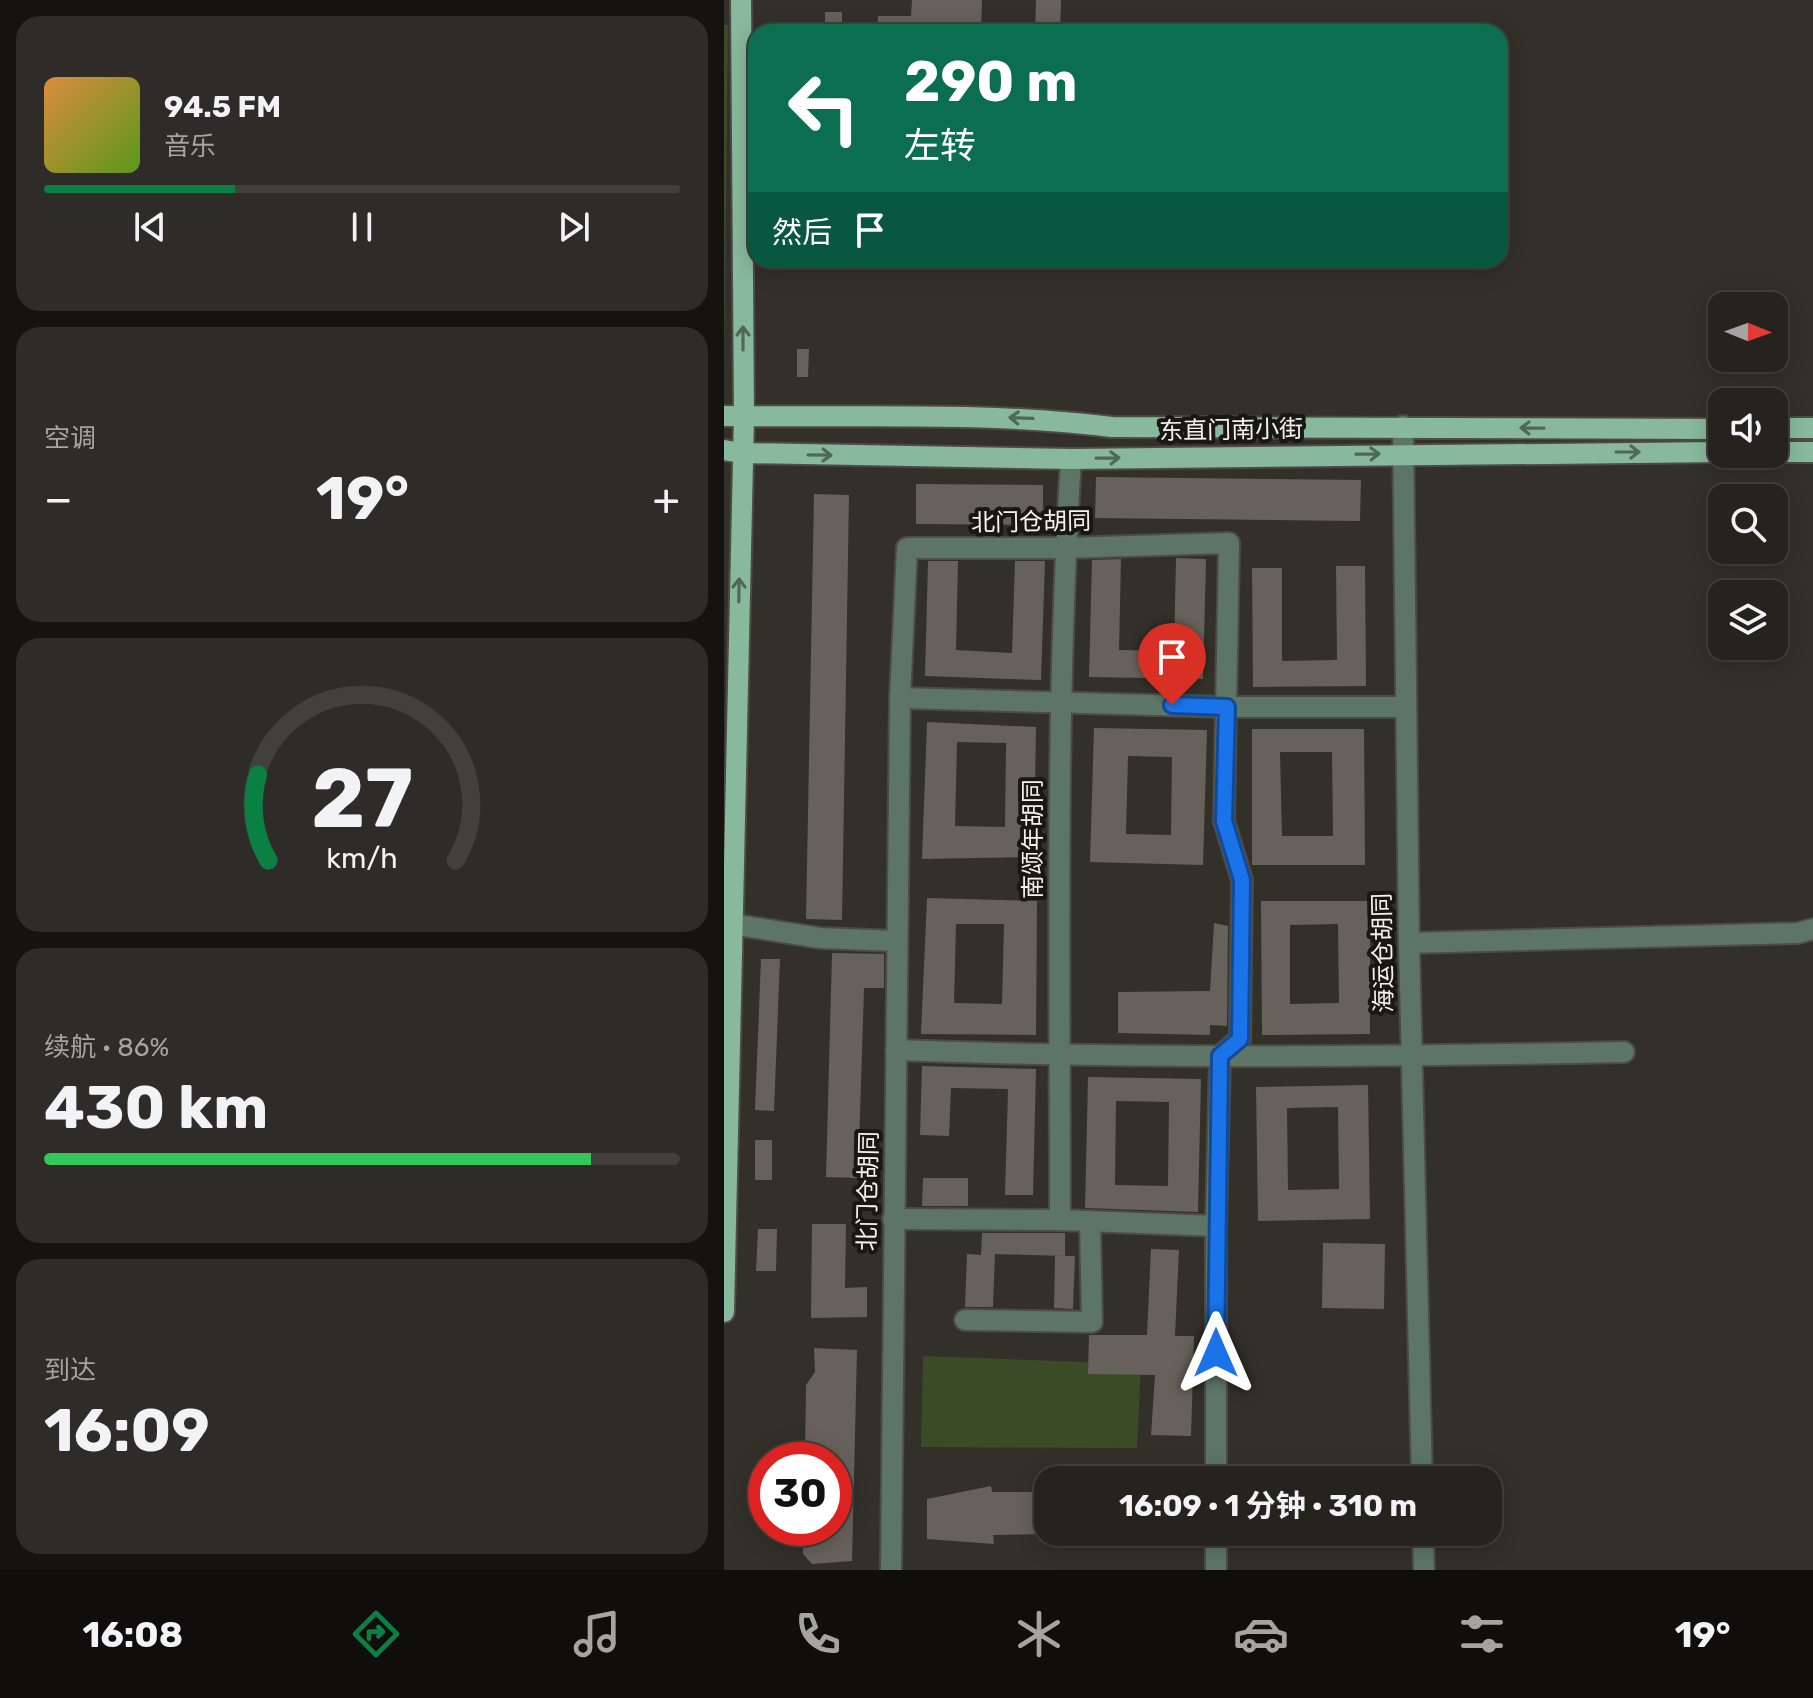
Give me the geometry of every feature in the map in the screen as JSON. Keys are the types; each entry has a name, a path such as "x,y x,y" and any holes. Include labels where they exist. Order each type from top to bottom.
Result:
{"main road":[{"path":"724,1312 741,0"},
{"name":"东直门南小街","path":"734,416 930,415 1047,419 1112,427 1708,429"},
{"path":"1788,428 1813,428"},
{"name":"东直门南小街","path":"733,452 1071,459 1708,452"},
{"path":"1788,452 1813,452"}],"street":[{"name":"海运仓胡同","path":"1403,426 1409,943 1422,1466"},
{"name":"南颂年胡同","path":"1060,1220 1058,862 1065,548 1071,459"},
{"name":"北门仓胡同","path":"891,1570 896,941 900,698 907,548 1065,548 1229,543 1224,821 1242,880 1240,1039 1220,1056"},
{"path":"900,698 1227,707 1406,707"},
{"path":"731,924 820,938 896,941"},
{"path":"1409,943 1798,933 1813,929"},
{"path":"896,1050 1060,1056 1412,1057 1624,1052"},
{"path":"1216,1466 1220,1056"},
{"path":"893,1219 1060,1220 1216,1226"},
{"path":"965,1320 1092,1322 1090,1221"},
{"path":"1216,1546 1216,1570"},
{"path":"1423,1546 1424,1570"}],"green space":[{"path":"724,25 728,25 724,377"},
{"path":"923,1356 1141,1364 1137,1448 921,1447"}],"building":[{"path":"912,0 982,0 981,24 878,24 878,16 911,16"},
{"path":"1036,0 1061,0 1060,24 1035,24"},
{"path":"825,12 842,12 842,24 825,24"},
{"path":"797,349 809,349 808,377 797,377"},
{"path":"1096,477 1361,480 1360,521 1095,518"},
{"path":"916,484 1043,485 1043,525 916,524"},
{"path":"814,494 849,495 842,920 806,919"},
{"path":"1176,558 1206,559 1203,679 1089,677 1092,560 1121,559 1119,650 1174,651"},
{"path":"928,561 958,561 956,650 1012,653 1015,561 1045,561 1041,680 925,676"},
{"path":"1336,566 1365,566 1366,686 1253,687 1252,568 1282,568 1282,661 1337,660"},
{"path":"927,722 1036,727 1034,857 922,859","holes":["957,742 1006,743 1005,827 955,826"]},
{"path":"1094,728 1207,730 1203,865 1090,862","holes":["1128,756 1172,757 1171,835 1126,834"]},
{"path":"1252,729 1364,729 1365,865 1252,865","holes":["1280,752 1332,752 1333,836 1282,836"]},
{"path":"927,898 1037,901 1036,1035 921,1034","holes":["956,924 1004,924 1002,1004 954,1003"]},
{"path":"1261,901 1370,901 1370,1034 1262,1035","holes":["1338,924 1339,1003 1290,1004 1290,925"]},
{"path":"1214,923 1228,926 1227,1026 1210,1025 1210,1035 1118,1033 1118,992 1210,991"},
{"path":"832,953 884,954 884,988 864,988 858,1178 826,1177"},
{"path":"761,959 780,959 774,1111 755,1110"},
{"path":"922,1066 1036,1069 1033,1195 1005,1195 1008,1089 951,1088 949,1136 920,1135"},
{"path":"1088,1077 1201,1079 1198,1212 1085,1208","holes":["1116,1101 1169,1102 1168,1186 1115,1185"]},
{"path":"1368,1085 1370,1219 1258,1221 1256,1087","holes":["1338,1107 1339,1189 1288,1190 1287,1108"]},
{"path":"755,1140 772,1140 772,1180 755,1180"},
{"path":"923,1178 968,1178 968,1206 922,1206"},
{"path":"812,1224 846,1224 845,1288 867,1287 867,1317 811,1318"},
{"path":"758,1229 777,1229 776,1271 756,1271"},
{"path":"982,1233 1065,1233 1065,1256 995,1254 993,1307 965,1307 967,1254 981,1255"},
{"path":"1323,1243 1385,1244 1384,1309 1322,1308"},
{"path":"1151,1249 1179,1250 1175,1336 1194,1336 1191,1436 1151,1435 1155,1375 1088,1374 1089,1335 1147,1335"},
{"path":"1055,1256 1075,1256 1073,1309 1054,1308"},
{"path":"814,1348 857,1350 852,1561 812,1564 803,1554 803,1546 852,1546 852,1442 805,1442 806,1385 815,1372"},
{"path":"991,1486 992,1492 1034,1492 1034,1534 993,1535 994,1544 927,1539 927,1499"}],"route":[{"path":"1172,705 1227,707 1224,821 1242,880 1240,1039 1220,1056 1216,1353"}]}
